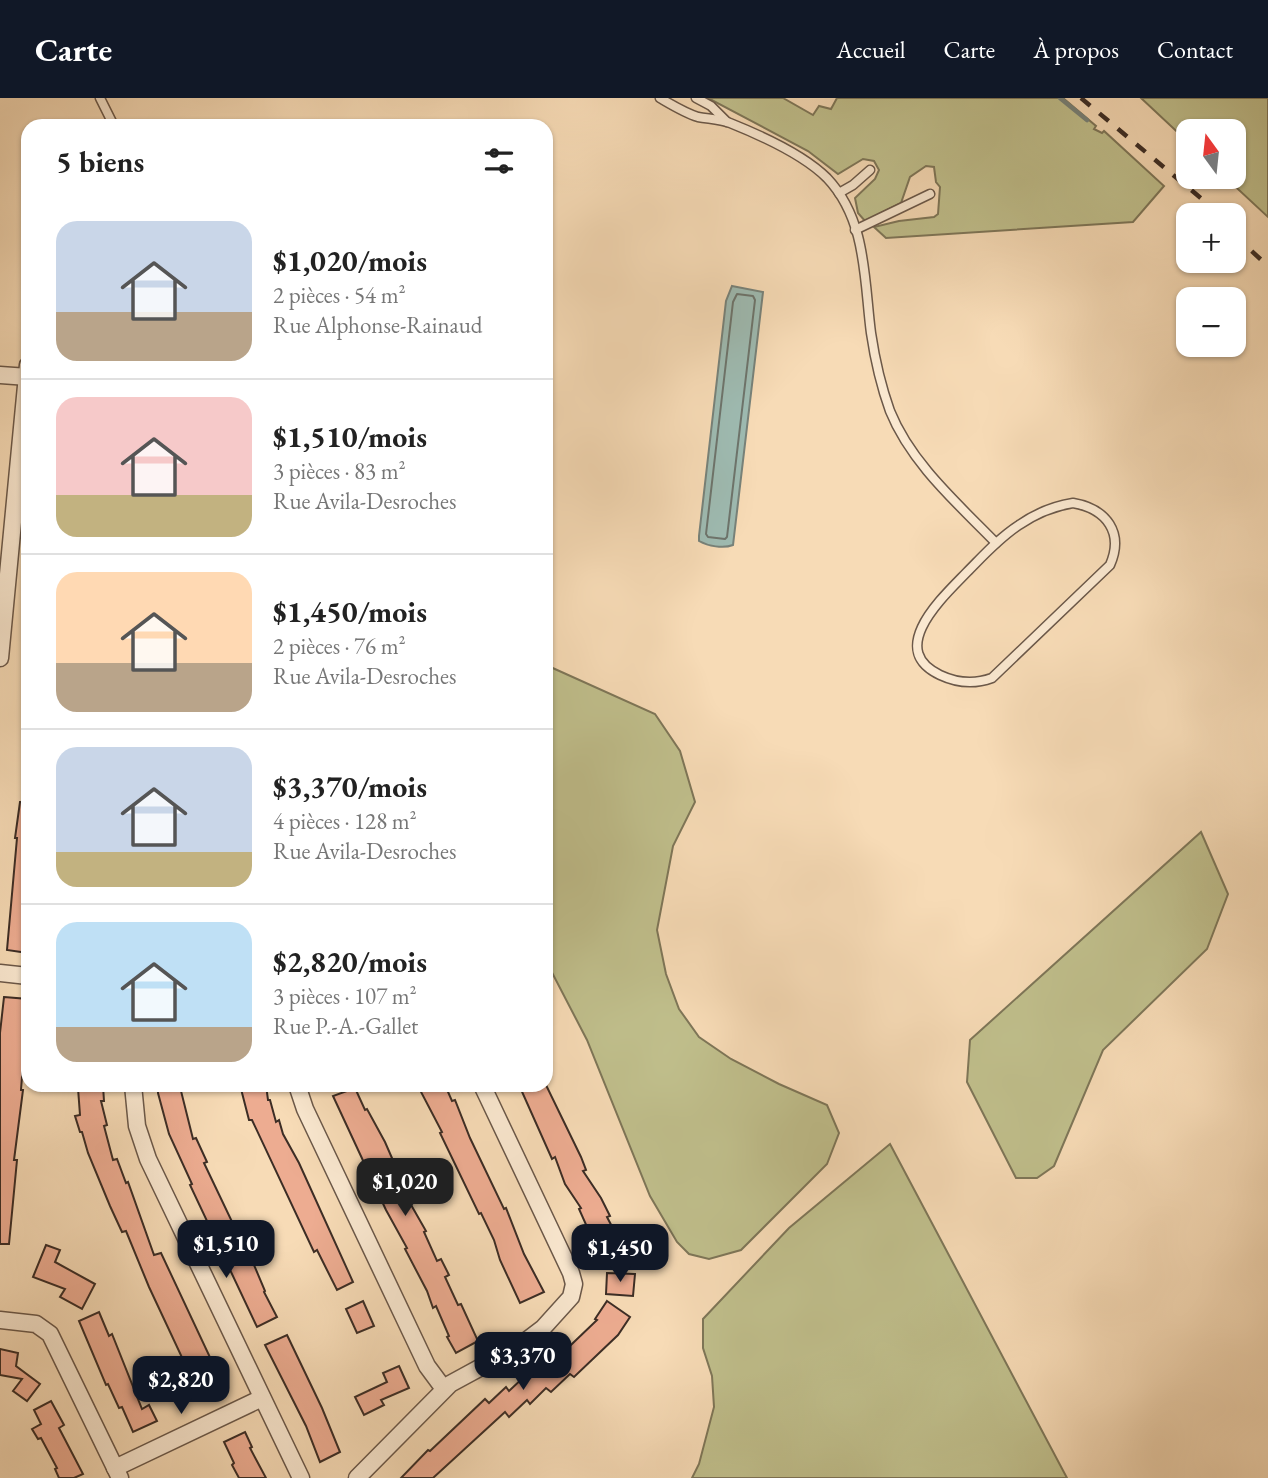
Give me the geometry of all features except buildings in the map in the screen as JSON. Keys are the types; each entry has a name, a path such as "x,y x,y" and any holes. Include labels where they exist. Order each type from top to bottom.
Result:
{"street":[{"path":"0,374 21,373"},
{"path":"0,658 6,539 21,426"},
{"path":"0,973 21,975"},
{"path":"134,1092 137,1126 148,1159 301,1478"},
{"path":"299,1092 427,1366 443,1389"},
{"path":"358,1478 443,1389 456,1379 531,1338 569,1301 574,1288 571,1273 485,1092"},
{"path":"0,1320 36,1324 50,1334 117,1473 262,1398"}],"lane":[{"path":"100,98 110,119"},
{"path":"660,98 697,117 727,122 801,158 821,173 839,193 855,230 866,266 876,364 898,428 926,469 996,543"},
{"path":"696,98 710,106 727,122"},
{"path":"839,193 870,170"},
{"path":"855,230 930,194"},
{"path":"1073,503 1086,505 1108,521 1114,531 1116,543 1110,565 992,678 967,683 951,679 928,668 920,657 917,644 920,629 937,602 996,543 1017,525 1039,513 1073,503"}],"shaded area":[{"path":"708,98 783,98 813,115 819,106 831,109 837,98 1063,98 1096,126 1094,129 1102,133 1104,131 1164,186 1133,222 886,238 874,227 934,217 938,214 940,187 936,182 934,167 926,166 910,177 901,203 865,221 858,213 855,198 875,179 879,170 874,161 863,159 838,174 808,151"},
{"path":"1141,98 1268,98 1268,217 1238,189 1246,189 1246,119 1176,119 1176,131"},
{"path":"553,668 655,714 680,751 695,802 673,846 657,930 666,974 679,1009 699,1037 731,1059 827,1105 839,1133 827,1164 741,1250 709,1259 689,1254 677,1242 650,1196 587,1040 553,974"},
{"path":"1201,832 1228,894 1207,949 1103,1050 1054,1166 1037,1178 1016,1178 967,1082 970,1040"},
{"path":"890,1144 1067,1478 692,1478 699,1464 714,1407 712,1376 703,1348 703,1319 789,1228"}],"water":[{"path":"732,286 763,292 733,545 720,547 699,541 699,536 726,301"}],"waterway":[{"path":"1060,98 1087,120"}],"railway":[{"path":"1081,98 1207,203"},
{"path":"1246,246 1268,266"}]}
